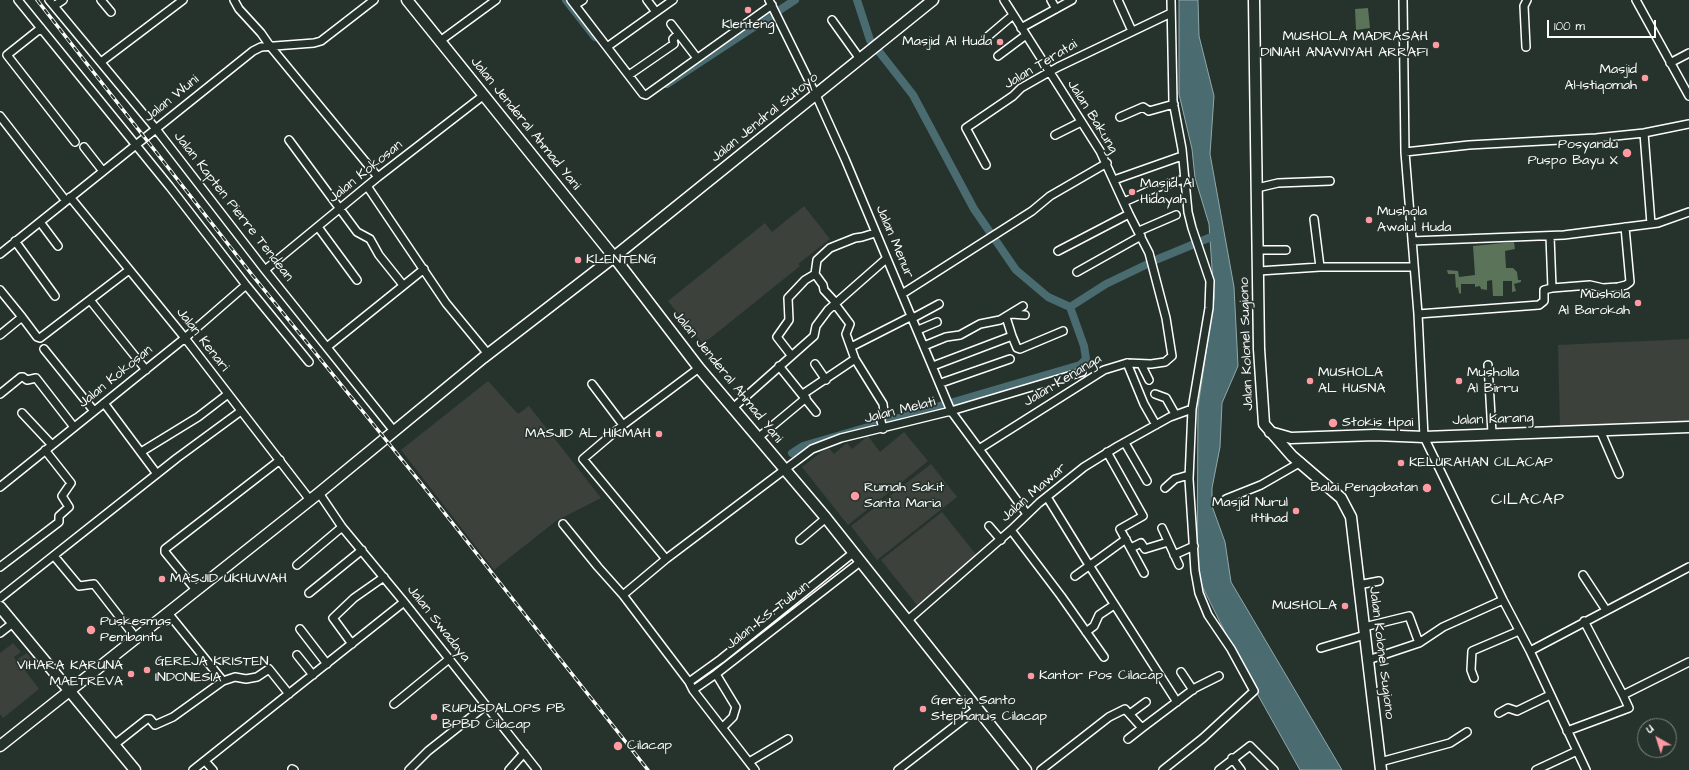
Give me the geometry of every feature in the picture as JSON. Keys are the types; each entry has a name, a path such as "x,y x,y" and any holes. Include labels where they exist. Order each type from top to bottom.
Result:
{"main road":[{"name":"Jalan Jenderal Ahmad Yani","path":"407,0 614,257 700,368 826,518 1026,770"},
{"name":"Jalan Jendral Sutoyo","path":"0,746 319,493 488,354 614,257 933,0"},
{"name":"Jalan Kolonel Sugiono","path":"1254,0 1259,250 1259,349 1264,424 1291,454 1334,491 1347,508 1353,524 1358,585 1380,766"},
{"name":"Jalan Karang","path":"1269,431 1284,437 1298,438 1375,435 1424,437 1492,433 1688,429"},
{"path":"1291,454 1293,443 1298,438"},
{"path":"0,607 135,770"}],"street":[{"path":"18,0 309,362"},
{"name":"Jalan Kapten Pierre Tendean","path":"49,0 156,129 265,270 394,431"},
{"path":"54,6 63,0"},
{"path":"101,0 110,12"},
{"path":"101,62 183,0"},
{"path":"234,0 239,9 262,33 270,46 378,177"},
{"name":"Jalan Wuni","path":"0,254 102,170 156,129 253,51 261,47 314,43 321,41 374,0"},
{"path":"440,41 496,0"},
{"path":"583,0 573,3 646,95 696,58 772,6"},
{"path":"647,0 656,12"},
{"path":"607,47 673,0"},
{"name":"Jalan Bakung","path":"1004,0 1107,163 1129,214 1149,253 1154,267"},
{"path":"1051,0 1056,9"},
{"path":"1021,28 1072,0"},
{"path":"1118,0 1132,31"},
{"path":"1163,770 1252,694 1252,687 1231,648 1208,615 1203,604 1196,577 1189,475 1192,409 1210,296 1210,281 1192,228 1184,179 1174,104 1171,0"},
{"path":"1403,0 1405,152 1413,267 1418,314 1424,437 1503,600 1530,651 1586,770"},
{"path":"1526,47 1524,6 1527,0"},
{"path":"1638,1 1689,96"},
{"name":"Jalan Menur","path":"772,6 816,95 941,383 951,410"},
{"name":"Jalan Teratai","path":"986,165 966,128 1021,88 1049,72 1171,13"},
{"path":"986,38 1013,15"},
{"path":"832,20 860,59"},
{"path":"671,24 696,58"},
{"path":"41,28 7,55 75,142"},
{"path":"629,75 674,44 673,39 678,34"},
{"path":"998,56 1026,35"},
{"path":"1670,63 1689,53"},
{"name":"Jalan Kokosan","path":"265,270 378,177 484,95"},
{"path":"1120,117 1143,107 1149,111 1174,104"},
{"name":"Jalan Kenari","path":"1,118 185,338 310,500"},
{"path":"1056,136 1081,122"},
{"path":"1405,152 1469,145 1596,138 1644,133 1689,124"},
{"path":"1644,133 1651,224"},
{"path":"289,140 339,210 357,232 370,239 379,255 403,285"},
{"path":"84,147 102,170"},
{"path":"1114,180 1182,156"},
{"path":"902,294 989,237 1032,211 1050,196 1107,163"},
{"path":"1124,202 1184,179"},
{"path":"1257,188 1278,183 1330,181"},
{"path":"367,186 446,303 488,354"},
{"path":"1412,241 1550,236 1651,224 1676,218 1689,212"},
{"path":"1058,251 1129,214"},
{"path":"1077,272 1140,234 1176,215"},
{"path":"1314,219 1320,267"},
{"path":"40,222 58,246"},
{"path":"318,227 357,280"},
{"path":"1418,314 1538,305 1544,301 1544,290 1552,288 1590,285 1606,288 1628,284 1630,280 1625,227"},
{"path":"875,233 855,238 830,248 817,260 815,274 823,285 824,291 850,324 846,334 855,359 883,404 884,412 881,423"},
{"path":"1550,236 1552,288"},
{"path":"15,241 55,296"},
{"path":"1259,250 1286,250"},
{"path":"734,407 814,336 816,326 820,320 835,304 886,259"},
{"name":"Jalan Kenanga","path":"979,449 1104,370 1127,363 1141,364 1165,362 1172,356 1170,336 1154,267"},
{"path":"1259,271 1320,267 1413,267"},
{"path":"327,347 424,269"},
{"path":"0,290 37,337 40,338 129,270"},
{"path":"790,356 777,338 789,320 790,311 788,299 802,284 815,274"},
{"name":"Jalan Kokosan","path":"0,487 185,338 246,285"},
{"path":"90,300 146,370"},
{"path":"851,347 939,304"},
{"path":"924,346 946,337 960,335 980,324 992,322 1009,315 1023,306"},
{"path":"1009,315 1025,315"},
{"path":"1009,315 1012,336 1017,348 1020,349 1063,331"},
{"path":"0,335 22,317"},
{"path":"918,330 937,322"},
{"path":"933,366 1012,336"},
{"path":"44,349 94,411"},
{"path":"758,437 814,386 826,380 855,359"},
{"path":"941,383 1010,359"},
{"path":"1127,363 1144,404 1156,425"},
{"path":"815,364 826,380"},
{"path":"1141,364 1149,380"},
{"path":"1488,365 1492,433"},
{"path":"779,366 816,412"},
{"path":"666,559 583,459 623,425 700,368"},
{"path":"951,410 1082,372"},
{"path":"0,394 20,378 24,377 27,380 36,378 74,426"},
{"path":"592,384 623,425"},
{"path":"141,452 198,417 228,394"},
{"path":"1154,394 1166,398 1175,414"},
{"path":"104,403 158,474"},
{"name":"Jalan Mawar","path":"908,620 1001,540 1027,514 1084,467 1107,452 1175,414 1192,409"},
{"name":"Jalan Melati","path":"623,595 666,559 812,450 829,442 881,423 951,410 1027,514"},
{"path":"0,598 241,411"},
{"path":"22,413 52,445"},
{"path":"1600,430 1619,474"},
{"path":"1125,443 1147,481"},
{"path":"0,567 59,522 59,516 69,508 69,505 62,496 71,483 45,450"},
{"path":"1107,452 1143,516 1120,529 1144,573"},
{"path":"196,590 165,552 165,549 280,460"},
{"path":"1226,498 1261,485 1301,462"},
{"path":"1165,488 1175,479 1189,475"},
{"name":"Jalan Swadaya","path":"319,493 342,527 384,577 537,770"},
{"path":"1047,497 1114,605 1177,702"},
{"path":"800,540 826,518"},
{"path":"563,524 623,595 693,690 755,770"},
{"path":"989,526 1001,540"},
{"path":"297,565 342,527"},
{"path":"1162,528 1179,565"},
{"path":"1011,530 1104,657"},
{"path":"1075,576 1126,539"},
{"path":"1131,548 1141,543 1145,549 1168,542"},
{"path":"1174,555 1194,546"},
{"path":"309,593 362,550"},
{"name":"Jalan K.S. Tubun","path":"688,682 779,613 853,553"},
{"path":"54,556 79,586 94,584 136,638"},
{"name":"Jalan K.S. Tubun","path":"693,690 716,674 784,619 860,562"},
{"path":"1530,651 1584,621 1689,567"},
{"path":"1583,575 1606,610"},
{"path":"352,644 333,618 354,598 384,577"},
{"path":"1358,585 1379,581"},
{"path":"1368,660 1419,643 1444,627 1503,600"},
{"path":"193,770 205,762 404,602"},
{"path":"1086,632 1094,626 1099,615 1114,605"},
{"path":"168,613 223,681"},
{"path":"779,613 784,619"},
{"path":"1321,648 1364,631 1409,616 1419,643"},
{"path":"1567,731 1629,708 1584,621"},
{"path":"0,633 13,623"},
{"path":"300,629 327,664"},
{"path":"1474,678 1471,670 1472,651 1519,631"},
{"path":"297,655 313,675"},
{"path":"394,704 449,659"},
{"path":"1623,695 1689,662"},
{"path":"114,745 147,719 150,719 156,725 173,717 223,681 237,677 246,679 257,677 269,669 289,694"},
{"path":"1181,672 1193,690"},
{"path":"716,674 736,708 733,717 723,727"},
{"path":"1128,739 1193,690 1219,676"},
{"path":"1499,712 1508,708 1517,711 1550,695"},
{"path":"1131,713 1146,702"},
{"path":"409,770 417,767 428,751 486,706"},
{"path":"898,770 978,708"},
{"path":"1041,770 1109,717 1125,709 1131,713 1142,728"},
{"path":"1380,766 1450,743 1467,732"},
{"path":"749,762 788,739"},
{"path":"1219,770 1232,758 1250,746 1274,770"},
{"path":"1536,770 1577,751"},
{"path":"509,770 524,754"},
{"path":"1232,758 1241,770"},
{"path":"205,762 213,770"}],"shaded area":[{"path":"804,206 830,239 798,264 800,266 703,344 668,301 765,223 772,232"},
{"path":"1689,339 1689,422 1560,428 1558,345"},
{"path":"488,381 518,414 529,406 601,498 556,521 494,570 401,450"},
{"name":"Rumah Sakit Santa Maria","path":"904,432 928,461 848,525 802,467 828,447 834,454 847,443 852,449 868,436 880,452"},
{"path":"931,464 957,497 877,560 851,526"},
{"path":"942,512 978,557 917,605 881,560"},
{"path":"13,643 21,652 14,657 16,660 27,653 33,662 24,669 39,689 3,718 0,714 0,653"}],"green space":[{"path":"1368,8 1370,28 1356,30 1355,9"},
{"path":"1514,242 1515,249 1505,251 1506,268 1513,268 1517,272 1518,280 1521,280 1521,282 1514,284 1516,291 1512,292 1512,281 1503,281 1503,296 1493,296 1492,280 1487,281 1487,290 1481,289 1480,286 1475,287 1475,284 1461,284 1461,294 1459,293 1458,287 1456,288 1455,274 1448,274 1447,270 1458,271 1459,277 1475,275 1473,246"}],"water":[{"path":"1179,0 1198,0 1199,36 1214,96 1210,154 1234,287 1238,366 1222,403 1220,447 1212,488 1212,506 1225,542 1231,582 1342,770 1300,770 1245,672 1197,576 1198,407 1214,298 1209,224 1195,178 1192,149 1179,94"}],"waterway":[{"path":"566,0 595,37"},
{"path":"667,84 795,0"},
{"path":"857,0 870,40 913,95 974,209 1016,270 1048,297 1070,307 1106,284 1158,259 1216,235"},
{"path":"792,453 803,446 1080,365 1086,359 1084,346 1070,307"}],"railway":[{"path":"37,0 253,276 420,482 648,770"}],"place":[{"name":"Klenteng","path":"748,10"},
{"name":"Masjid Al Huda","path":"1000,42"},
{"name":"MUSHOLA MADRASAH DINIAH ANAWIYAH ARRAFI","path":"1436,45"},
{"name":"Masjid Al-Istiqomah","path":"1645,78"},
{"name":"Posyandu Puspo Bayu X","path":"1627,153"},
{"name":"Masjid Al Hidayah","path":"1132,192"},
{"name":"Mushola Awalul Huda","path":"1369,220"},
{"name":"KLENTENG","path":"578,260"},
{"name":"Mushola Al Barokah","path":"1638,303"},
{"name":"MUSHOLA AL HUSNA","path":"1310,381"},
{"name":"Musholla Al Birru","path":"1459,381"},
{"name":"Stokis Hpai","path":"1333,423"},
{"name":"MASJID AL HIKMAH","path":"659,434"},
{"name":"KELURAHAN CILACAP","path":"1401,463"},
{"name":"Balai Pengobatan","path":"1427,488"},
{"name":"Rumah Sakit Santa Maria","path":"855,496"},
{"name":"Masjid Nurul Ittihad","path":"1296,511"},
{"name":"MASJID UKHUWAH","path":"162,579"},
{"name":"MUSHOLA","path":"1345,606"},
{"name":"Puskesmas Pembantu","path":"91,630"},
{"name":"GEREJA KRISTEN INDONESIA","path":"147,670"},
{"name":"VIHARA KARUNA MAETREVA","path":"131,674"},
{"name":"Kantor Pos Cilacap","path":"1031,676"},
{"name":"Gereja Santo Stephanus Cilacap","path":"923,709"},
{"name":"RUPUSDALOPS PB BPBD Cilacap","path":"434,717"},
{"name":"Cilacap","path":"618,746"}],"district":[{"name":"CILACAP","path":"1528,501"}]}
